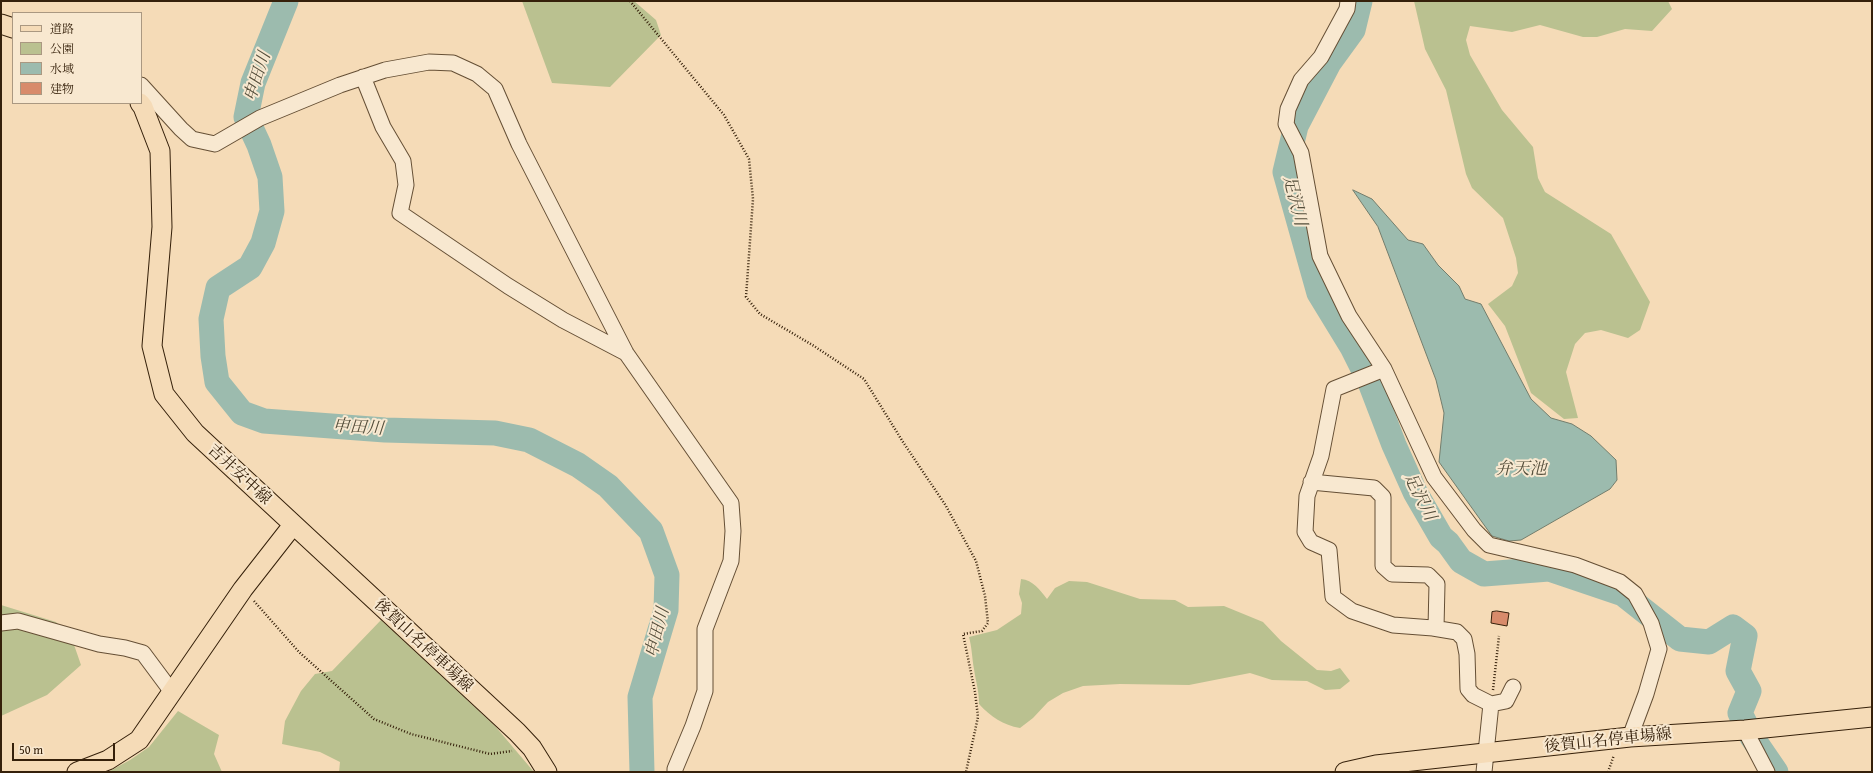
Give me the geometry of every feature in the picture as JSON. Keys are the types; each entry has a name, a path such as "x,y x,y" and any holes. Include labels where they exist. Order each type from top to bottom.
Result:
{"main road":[{"path":"1,24 12,28"},
{"name":"吉井安中線","path":"141,104 160,151 162,227 152,346 164,394 194,433 293,525"},
{"path":"77,772 108,760 139,740 243,589 293,525"},
{"name":"後賀山名停車場線","path":"293,525 532,748 547,772"},
{"name":"後賀山名停車場線","path":"1345,772 1485,763 1630,737 1744,730 1872,717"}],"street":[{"path":"1348,1 1347,9 1322,57 1301,80 1288,109 1286,124 1301,153 1320,256 1349,316 1384,369 1434,477 1474,530 1489,545 1575,565 1620,582 1635,594 1652,623 1659,649 1646,694 1630,737"},
{"path":"142,86 192,139 215,144 260,118 340,85 385,70 429,62 453,63 477,74 495,90 519,144 626,352 731,503 733,531 732,561 706,629 705,691 675,772"},
{"path":"363,77 384,127 403,161 406,186 400,213 545,309 626,352"},
{"path":"1384,369 1334,389 1321,456 1307,496 1305,532 1312,542 1329,550 1333,597 1352,611 1393,625 1436,628 1457,632 1464,639 1467,654 1468,689 1473,695 1506,701 1513,688"},
{"path":"1312,482 1374,488 1383,497 1384,566 1392,574 1428,576 1437,584 1436,628"},
{"path":"1,623 18,621 99,644 125,648 143,653 172,692"},
{"path":"1485,763 1492,699"},
{"path":"1744,730 1767,772"}],"path":[{"path":"630,1 724,115 749,159 754,199 746,297 760,314 814,346 864,379 903,442 946,506 976,561 985,596 988,623 982,631 963,634 976,692 978,717 966,772"},
{"path":"243,589 299,652 374,719 411,734 490,754 532,748"},
{"path":"1492,699 1499,636"},
{"path":"1608,772 1616,751"}],"green space":[{"path":"522,1 634,1 656,20 661,35 610,87 552,83"},
{"path":"1414,1 1668,1 1672,9 1652,31 1625,29 1597,37 1583,37 1540,25 1512,32 1470,26 1466,40 1470,55 1502,110 1533,147 1538,178 1545,192 1611,234 1650,302 1640,330 1628,338 1601,330 1585,333 1575,344 1566,372 1578,418 1564,419 1531,393 1505,326 1488,304 1512,286 1518,273 1516,258 1503,218 1472,188 1466,174 1446,90 1425,49"},
{"path":"1021,579 1033,583 1047,599 1055,588 1069,581 1087,582 1140,599 1175,600 1188,607 1224,606 1263,622 1281,641 1317,670 1331,671 1340,668 1350,681 1340,689 1325,690 1307,681 1272,680 1250,673 1189,685 1120,684 1083,686 1063,693 1048,702 1033,718 1020,728 1014,727 998,720 979,704 969,637 997,630 1021,614 1022,603 1019,594"},
{"path":"1,605 56,622 72,639 81,665 47,695 1,716"},
{"path":"381,620 495,726 534,772 339,772 340,762 320,752 282,744 285,721 301,691 315,674 332,671"},
{"path":"178,711 219,735 214,754 222,772 108,772 130,760 149,747"}],"water":[{"name":"弁天池","path":"1353,190 1372,199 1408,240 1423,244 1438,265 1459,286 1465,299 1481,304 1531,399 1551,418 1572,424 1591,436 1616,460 1617,480 1610,489 1521,540 1509,541 1492,536 1439,462 1444,413 1436,380 1378,227"}],"building":[{"path":"1497,611 1509,613 1507,626 1491,623 1492,612"}],"waterway":[{"name":"申田川","path":"286,1 253,83 246,117 259,145 270,177 272,211 263,243 250,267 218,288 211,319 213,356 217,382 242,413 264,421 385,430 495,433 529,440 578,465 608,486 651,531 667,575 666,610 640,697 642,772"},
{"name":"足沢川","path":"1360,1 1353,30 1329,63 1296,126 1285,172 1319,293 1352,347 1371,385 1394,445 1415,492 1441,537 1448,543 1461,561 1484,574 1549,569 1623,594 1680,639 1709,642 1733,627 1745,636 1738,671 1749,691 1740,713 1752,737 1776,772"}]}
